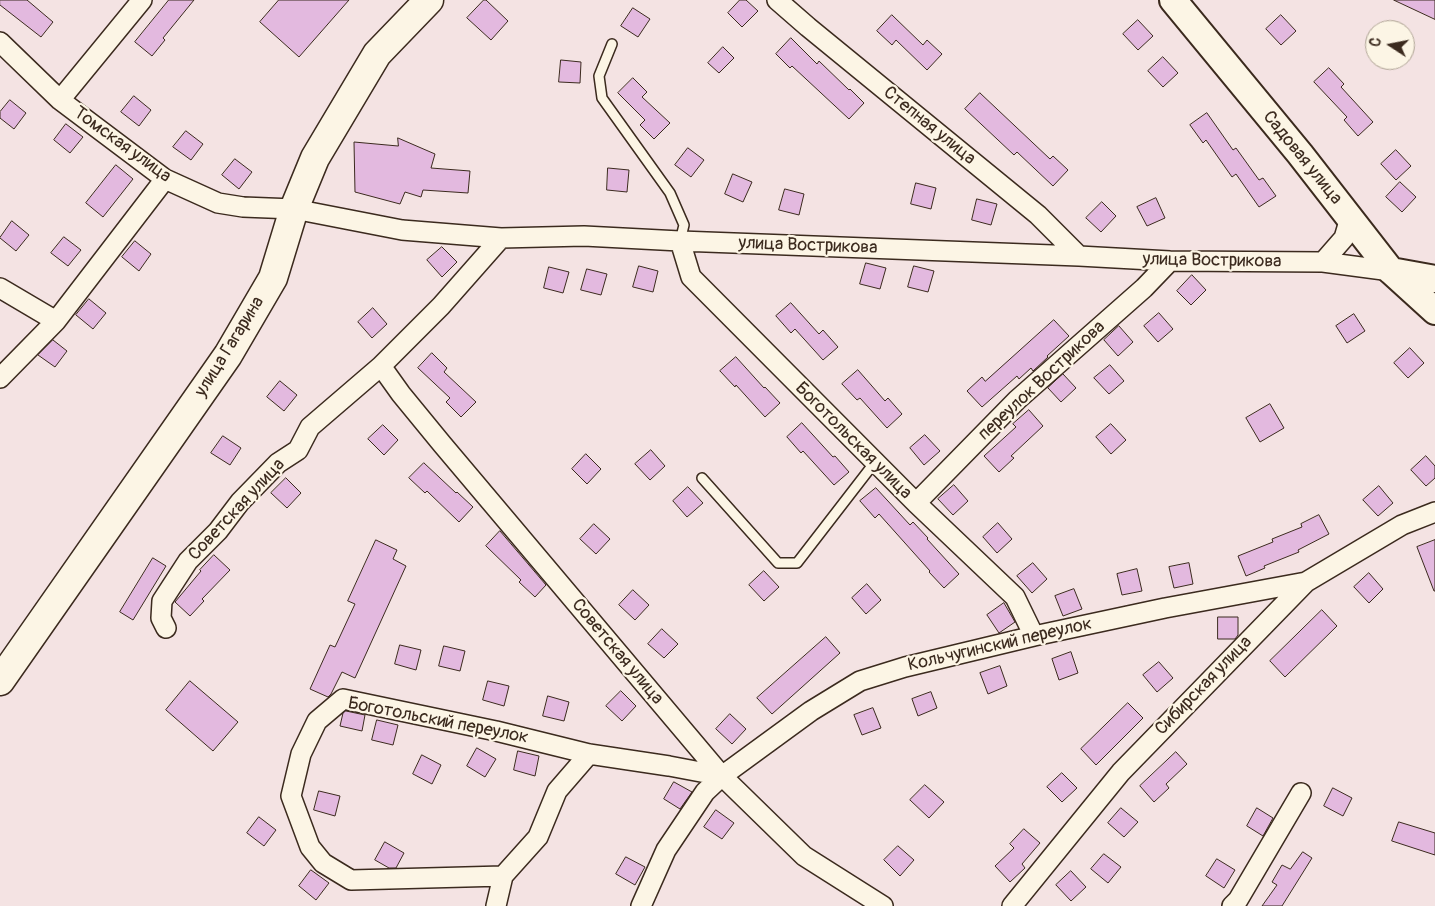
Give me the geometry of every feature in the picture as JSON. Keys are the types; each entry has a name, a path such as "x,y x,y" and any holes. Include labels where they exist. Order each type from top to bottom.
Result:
{"main road":[{"name":"улица Гагарина","path":"0,682 228,355 273,278 294,209 314,158 377,54 429,0"}],"street":[{"path":"60,100 142,0"},
{"name":"Степная улица","path":"777,0 1038,215 1079,256"},
{"name":"Садовая улица","path":"1173,0 1300,154 1391,271 1435,311"},
{"name":"Томская улица","path":"0,42 60,100 165,179 218,203 243,207 294,209"},
{"path":"0,378 56,321 165,179"},
{"name":"улица Вострикова","path":"294,209 402,230 501,238 584,236 1079,256 1170,262 1323,262 1391,271"},
{"path":"1323,262 1344,238 1350,218"},
{"name":"Советская улица","path":"166,628 161,618 162,601 188,561 218,531 240,502 278,463 298,450 310,427 381,366 440,306 501,238"},
{"name":"Боготольская улица","path":"680,241 691,277 916,503 1015,597 1034,636"},
{"name":"переулок Вострикова","path":"916,503 1018,400 1144,288 1170,262"},
{"path":"1391,271 1435,279"},
{"path":"0,288 56,321"},
{"name":"Советская улица","path":"381,366 442,444 722,776 804,856 884,906"},
{"name":"Сибирская улица","path":"1012,906 1121,772 1306,582 1402,525 1435,512"},
{"name":"Кольчугинский переулок","path":"641,906 666,850 705,792 722,776 811,711 860,681 904,667 1034,636 1165,608 1306,582"},
{"name":"Боготольский переулок","path":"503,876 351,880 323,863 310,847 291,796 301,754 317,721 343,699 496,731 589,754 722,776"},
{"path":"496,906 503,876 538,837 557,791 589,754"},
{"path":"1232,906 1238,900 1301,792"}],"lane":[{"path":"612,44 599,76 602,98 670,193 684,225 680,241"},
{"path":"702,478 778,563 797,563 875,462"}],"building":[{"path":"0,0 27,0 53,22 41,37 0,5"},
{"path":"169,0 194,0 163,38 165,40 152,56 135,42"},
{"path":"279,0 349,0 299,57 260,22"},
{"path":"484,0 508,21 491,40 467,18"},
{"path":"740,0 746,0 758,11 742,27 728,13"},
{"path":"1394,0 1435,0 1435,19"},
{"path":"633,8 650,19 638,37 621,26"},
{"path":"892,15 923,45 927,40 942,54 927,70 896,40 892,45 877,31"},
{"path":"1281,15 1296,31 1281,45 1266,29"},
{"path":"1138,20 1153,36 1138,50 1123,34"},
{"path":"791,38 817,64 819,61 864,103 849,119 792,66 790,68 776,54"},
{"path":"723,47 734,58 719,73 708,63"},
{"path":"1163,57 1178,73 1163,87 1148,71"},
{"path":"561,60 581,62 580,83 559,82"},
{"path":"1329,68 1344,84 1341,87 1373,122 1358,136 1344,120 1347,117 1314,82"},
{"path":"633,78 647,92 642,97 670,123 654,139 640,125 645,120 618,93"},
{"path":"980,93 1050,159 1053,156 1068,170 1053,186 1017,152 1014,155 965,109"},
{"path":"134,96 151,110 139,126 121,112"},
{"path":"10,100 26,113 14,129 0,118 0,112"},
{"path":"1207,113 1233,150 1236,148 1259,180 1263,178 1276,196 1259,207 1236,174 1232,177 1206,140 1203,143 1190,125"},
{"path":"66,124 83,137 70,153 54,140"},
{"path":"186,131 203,144 191,160 173,147"},
{"path":"398,138 435,154 431,168 470,171 468,193 423,190 421,197 405,192 400,204 355,192 354,142 398,146"},
{"path":"688,148 704,160 691,177 675,165"},
{"path":"1396,150 1411,166 1396,180 1381,164"},
{"path":"235,159 252,172 239,189 222,175"},
{"path":"116,165 133,179 103,217 86,203"},
{"path":"608,168 629,170 627,192 607,190"},
{"path":"733,174 752,182 743,202 725,194"},
{"path":"1400,182 1416,197 1402,212 1386,197"},
{"path":"916,183 936,188 931,209 911,204"},
{"path":"785,189 804,194 799,215 779,210"},
{"path":"1156,198 1165,218 1147,226 1137,207"},
{"path":"977,199 997,204 991,225 972,220"},
{"path":"1102,202 1116,216 1101,232 1086,218"},
{"path":"12,221 29,235 16,251 0,238"},
{"path":"64,237 81,250 68,266 51,253"},
{"path":"135,241 151,254 139,271 122,257"},
{"path":"442,247 457,262 442,277 427,260"},
{"path":"866,263 886,268 880,289 860,284"},
{"path":"639,266 658,271 653,292 633,287"},
{"path":"914,266 934,271 928,292 908,287"},
{"path":"549,267 569,272 563,293 544,288"},
{"path":"587,269 607,274 601,295 581,290"},
{"path":"1192,275 1206,290 1191,305 1177,291"},
{"path":"89,299 106,313 93,329 76,315"},
{"path":"791,303 819,334 823,330 838,347 823,360 795,329 791,333 776,316"},
{"path":"373,308 387,324 372,338 358,322"},
{"path":"1159,313 1173,329 1158,342 1144,326"},
{"path":"1354,314 1365,331 1347,343 1336,326"},
{"path":"1054,320 1069,336 1033,371 1031,368 1019,379 1017,376 982,407 967,391 982,377 985,381"},
{"path":"1119,326 1133,342 1118,356 1104,340"},
{"path":"53,340 67,351 55,367 38,355"},
{"path":"1410,348 1424,363 1408,378 1394,363"},
{"path":"432,353 447,368 444,372 476,402 461,417 446,402 450,398 418,368"},
{"path":"736,357 780,403 765,417 736,385 735,387 720,371"},
{"path":"1110,365 1124,381 1109,394 1094,378"},
{"path":"858,370 885,401 888,398 902,414 887,428 860,398 857,400 842,384"},
{"path":"1063,374 1076,388 1061,402 1048,388"},
{"path":"280,381 297,395 284,411 267,397"},
{"path":"1270,404 1284,428 1260,442 1246,418"},
{"path":"1029,410 1043,426 1011,456 1014,458 999,472 984,456 1016,427 1013,424"},
{"path":"802,423 849,472 834,485 803,451 801,453 787,437"},
{"path":"1111,424 1126,440 1111,454 1096,437"},
{"path":"383,425 398,440 384,455 368,439"},
{"path":"925,435 940,451 924,465 910,448"},
{"path":"223,436 241,448 230,465 211,453"},
{"path":"651,450 665,466 650,480 635,464"},
{"path":"586,454 601,469 587,484 572,469"},
{"path":"1426,456 1435,466 1435,478 1426,486 1411,470"},
{"path":"424,463 473,507 459,522 427,491 425,493 409,478"},
{"path":"286,478 301,493 287,508 271,493"},
{"path":"954,485 968,501 953,515 938,499"},
{"path":"1379,486 1393,503 1378,516 1363,500"},
{"path":"688,487 703,503 687,517 673,501"},
{"path":"876,488 910,525 913,522 959,574 944,588 879,514 875,518 860,501"},
{"path":"1319,515 1329,534 1298,550 1299,552 1264,566 1265,568 1246,576 1238,556 1273,542 1272,539 1302,527 1301,524"},
{"path":"998,523 1012,539 997,553 983,537"},
{"path":"594,524 610,539 596,554 580,539"},
{"path":"500,531 546,585 535,597 519,582 521,580 486,546"},
{"path":"376,540 397,550 393,559 406,566 355,678 342,672 328,697 310,689 330,645 335,647 355,604 348,601"},
{"path":"1435,540 1435,591 1434,591 1417,547"},
{"path":"214,555 230,570 202,599 204,601 190,616 175,602"},
{"path":"153,558 166,566 133,620 120,612"},
{"path":"1033,563 1047,579 1032,593 1017,576"},
{"path":"1189,563 1193,584 1174,588 1169,567"},
{"path":"1137,569 1142,591 1122,595 1117,574"},
{"path":"764,571 779,587 764,601 749,585"},
{"path":"1369,573 1383,589 1369,603 1354,587"},
{"path":"867,584 881,600 866,614 852,598"},
{"path":"1074,589 1082,609 1063,616 1055,596"},
{"path":"633,590 649,605 635,620 619,605"},
{"path":"1004,603 1015,622 999,633 987,615"},
{"path":"1322,610 1337,626 1285,677 1270,661"},
{"path":"1218,617 1238,617 1238,635 1235,639 1218,639"},
{"path":"662,629 678,644 664,658 648,644"},
{"path":"826,637 840,653 772,714 757,698"},
{"path":"400,645 421,650 416,670 395,664"},
{"path":"444,646 465,651 460,671 439,666"},
{"path":"1071,652 1078,673 1059,680 1052,659"},
{"path":"1159,662 1173,678 1157,692 1143,675"},
{"path":"1000,666 1007,686 988,694 980,673"},
{"path":"190,681 238,722 213,751 166,710"},
{"path":"488,681 509,686 504,706 483,700"},
{"path":"621,691 636,706 622,721 606,706"},
{"path":"931,692 937,708 918,716 912,699"},
{"path":"548,696 569,702 564,721 543,716"},
{"path":"1128,703 1143,718 1096,765 1081,749"},
{"path":"873,708 881,728 862,735 854,715"},
{"path":"346,711 365,715 362,731 340,726 343,713"},
{"path":"730,714 746,729 732,744 716,729"},
{"path":"377,720 398,725 393,745 372,740"},
{"path":"477,748 496,759 485,777 467,766"},
{"path":"518,751 539,756 535,776 514,770"},
{"path":"1176,752 1187,764 1166,784 1169,788 1154,802 1140,786"},
{"path":"422,755 441,765 432,784 413,774"},
{"path":"1062,773 1077,788 1062,802 1047,787"},
{"path":"674,782 692,792 680,809 664,799"},
{"path":"925,785 944,802 929,818 910,800"},
{"path":"1333,788 1352,798 1343,816 1324,806"},
{"path":"319,791 340,796 335,816 314,810"},
{"path":"1121,808 1138,822 1124,837 1108,823"},
{"path":"1257,808 1273,818 1263,836 1247,826"},
{"path":"716,810 734,823 722,839 704,827"},
{"path":"259,817 276,830 264,846 247,833"},
{"path":"1399,822 1435,833 1435,855 1392,841"},
{"path":"1024,829 1040,843 1022,864 1025,868 1010,882 995,866 1014,848 1010,844"},
{"path":"385,842 404,853 396,868 389,868 375,860"},
{"path":"898,846 914,860 900,876 884,860"},
{"path":"1303,852 1312,858 1282,906 1262,906 1277,885 1272,882 1282,865 1290,869"},
{"path":"1104,854 1121,867 1108,883 1091,869"},
{"path":"626,857 645,867 635,885 616,874"},
{"path":"1217,859 1235,870 1224,888 1206,876"},
{"path":"311,870 329,883 316,900 299,886"},
{"path":"1071,871 1086,887 1071,901 1056,885"}]}
